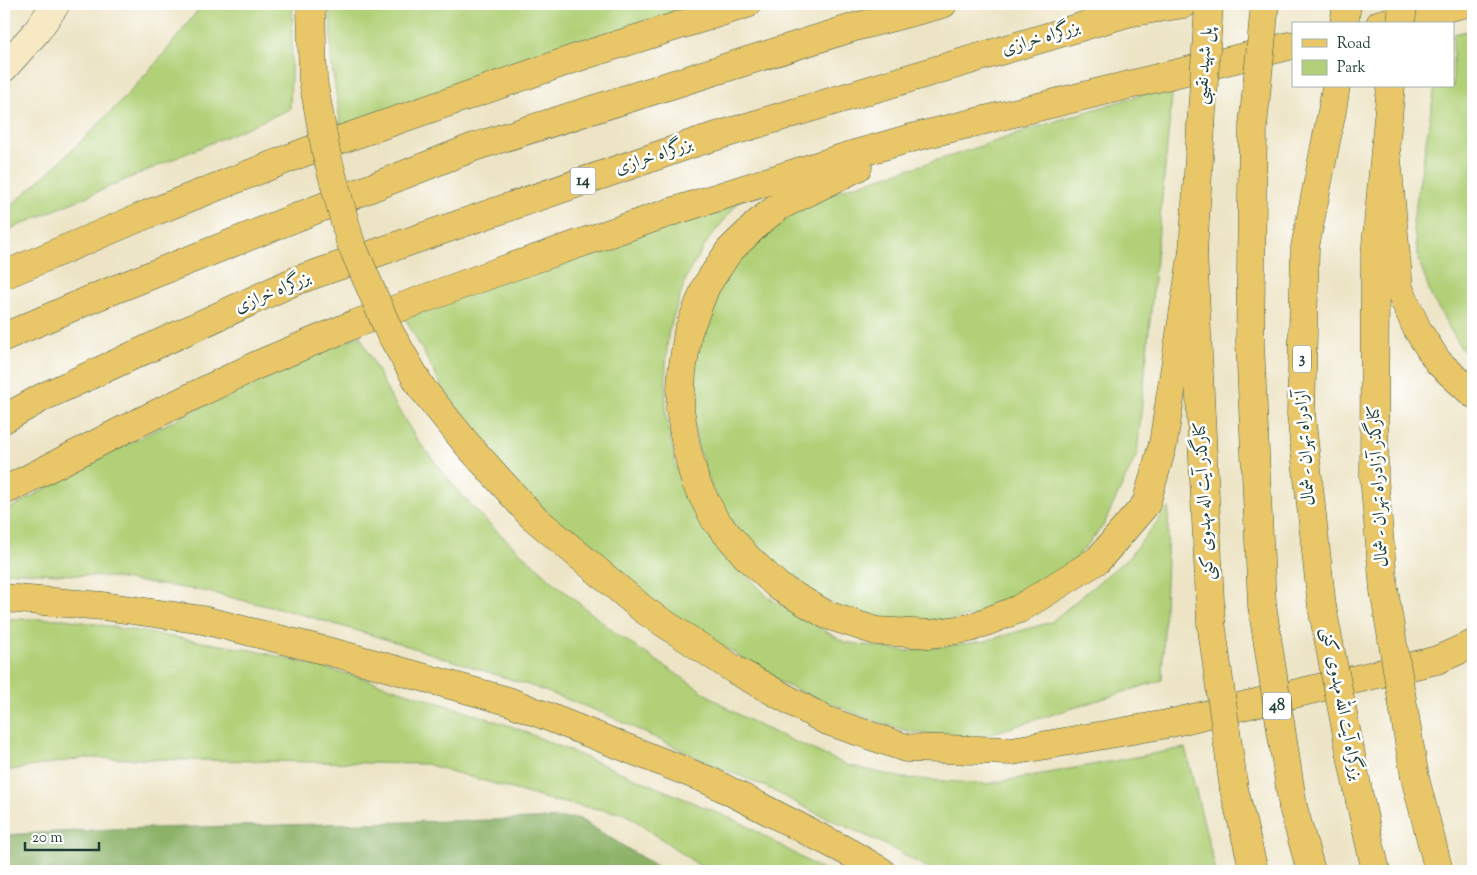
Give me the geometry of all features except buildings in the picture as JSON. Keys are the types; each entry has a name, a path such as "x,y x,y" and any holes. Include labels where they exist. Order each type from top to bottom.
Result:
{"main road":[{"path":"4,68 38,31 56,4"},
{"path":"4,275 148,214 305,152 585,54 747,4"},
{"path":"4,337 96,297 474,147 856,27 943,4"},
{"name":"بزرگراه خرازی","path":"4,419 52,393 296,281 700,141 1127,13 1184,4"},
{"name":"پل شهید نقیبی","path":"1201,128 1209,4"},
{"name":"48","path":"1265,4 1253,126 1250,343 1262,605 1293,807 1311,871"},
{"path":"1344,22 1347,4"},
{"path":"1400,22 1404,4"},
{"path":"1388,22 1463,4"},
{"path":"311,5 313,80 326,152 350,241 389,331 421,387 466,443 532,516 644,610 735,670 825,720 906,748 1012,751 1167,724 1436,660 1473,644"},
{"path":"4,491 189,397 257,365 355,324 500,271 671,212 848,156 915,137 1292,44"},
{"name":"کنارگذر آزادراه تهران - شمال","path":"1391,91 1375,256 1374,477 1384,590 1415,778 1438,871"},
{"name":"آزادراه تهران - شمال","path":"1322,607 1301,414 1305,247 1334,99"},
{"name":"کنارگذر آیت اله مهدوی کنی","path":"1201,128 1193,251 1211,622 1234,789 1254,871"},
{"path":"915,137 778,207 759,222 724,258 706,286 688,332 682,372 680,409 686,446 699,489 715,520 747,557 779,587 827,615 876,631 930,634 970,628 1019,609 1098,560 1146,504 1163,444 1193,251"},
{"path":"1386,148 1399,288 1417,329 1438,362 1473,394"},
{"path":"4,598 103,606 202,620 339,654 508,701 710,781 850,852 882,871"},
{"name":"بزرگراه آیت الله مهدوی کنی","path":"1322,607 1360,801 1376,871"}],"green space":[{"path":"202,4 293,4 290,109 4,232 4,212 84,139 134,87 181,33"},
{"path":"330,4 711,4 341,127 331,60"},
{"path":"1473,30 1473,361 1461,348 1431,296 1418,257 1413,222 1435,88 1454,88 1454,34"},
{"path":"1173,85 1137,454 1103,526 1073,562 1028,595 981,614 933,624 882,623 848,612 781,576 742,537 712,490 698,447 692,408 694,353 708,300 734,259 792,209 846,188"},
{"path":"742,198 709,239 687,275 668,334 666,365 666,415 676,467 721,548 768,597 844,642 906,651 985,641 1051,622 1129,557 1169,507 1162,680 978,738 915,733 874,721 785,685 650,601 513,483 456,413 404,316"},
{"path":"360,336 390,396 416,438 457,490 489,524 559,587 618,635 732,711 762,727 847,765 903,778 987,784 1185,748 1216,871 933,871 884,844 814,812 764,786 713,765 605,714 534,687 395,642 304,615 204,591 108,577 22,572 4,573 4,512 85,466 196,409 311,354"},
{"path":"4,619 65,619 257,651 359,677 511,726 744,824 824,871 707,871 626,814 553,801 426,764 85,758 4,771"},
{"path":"578,818 664,871 4,871 4,835 112,829"}]}
